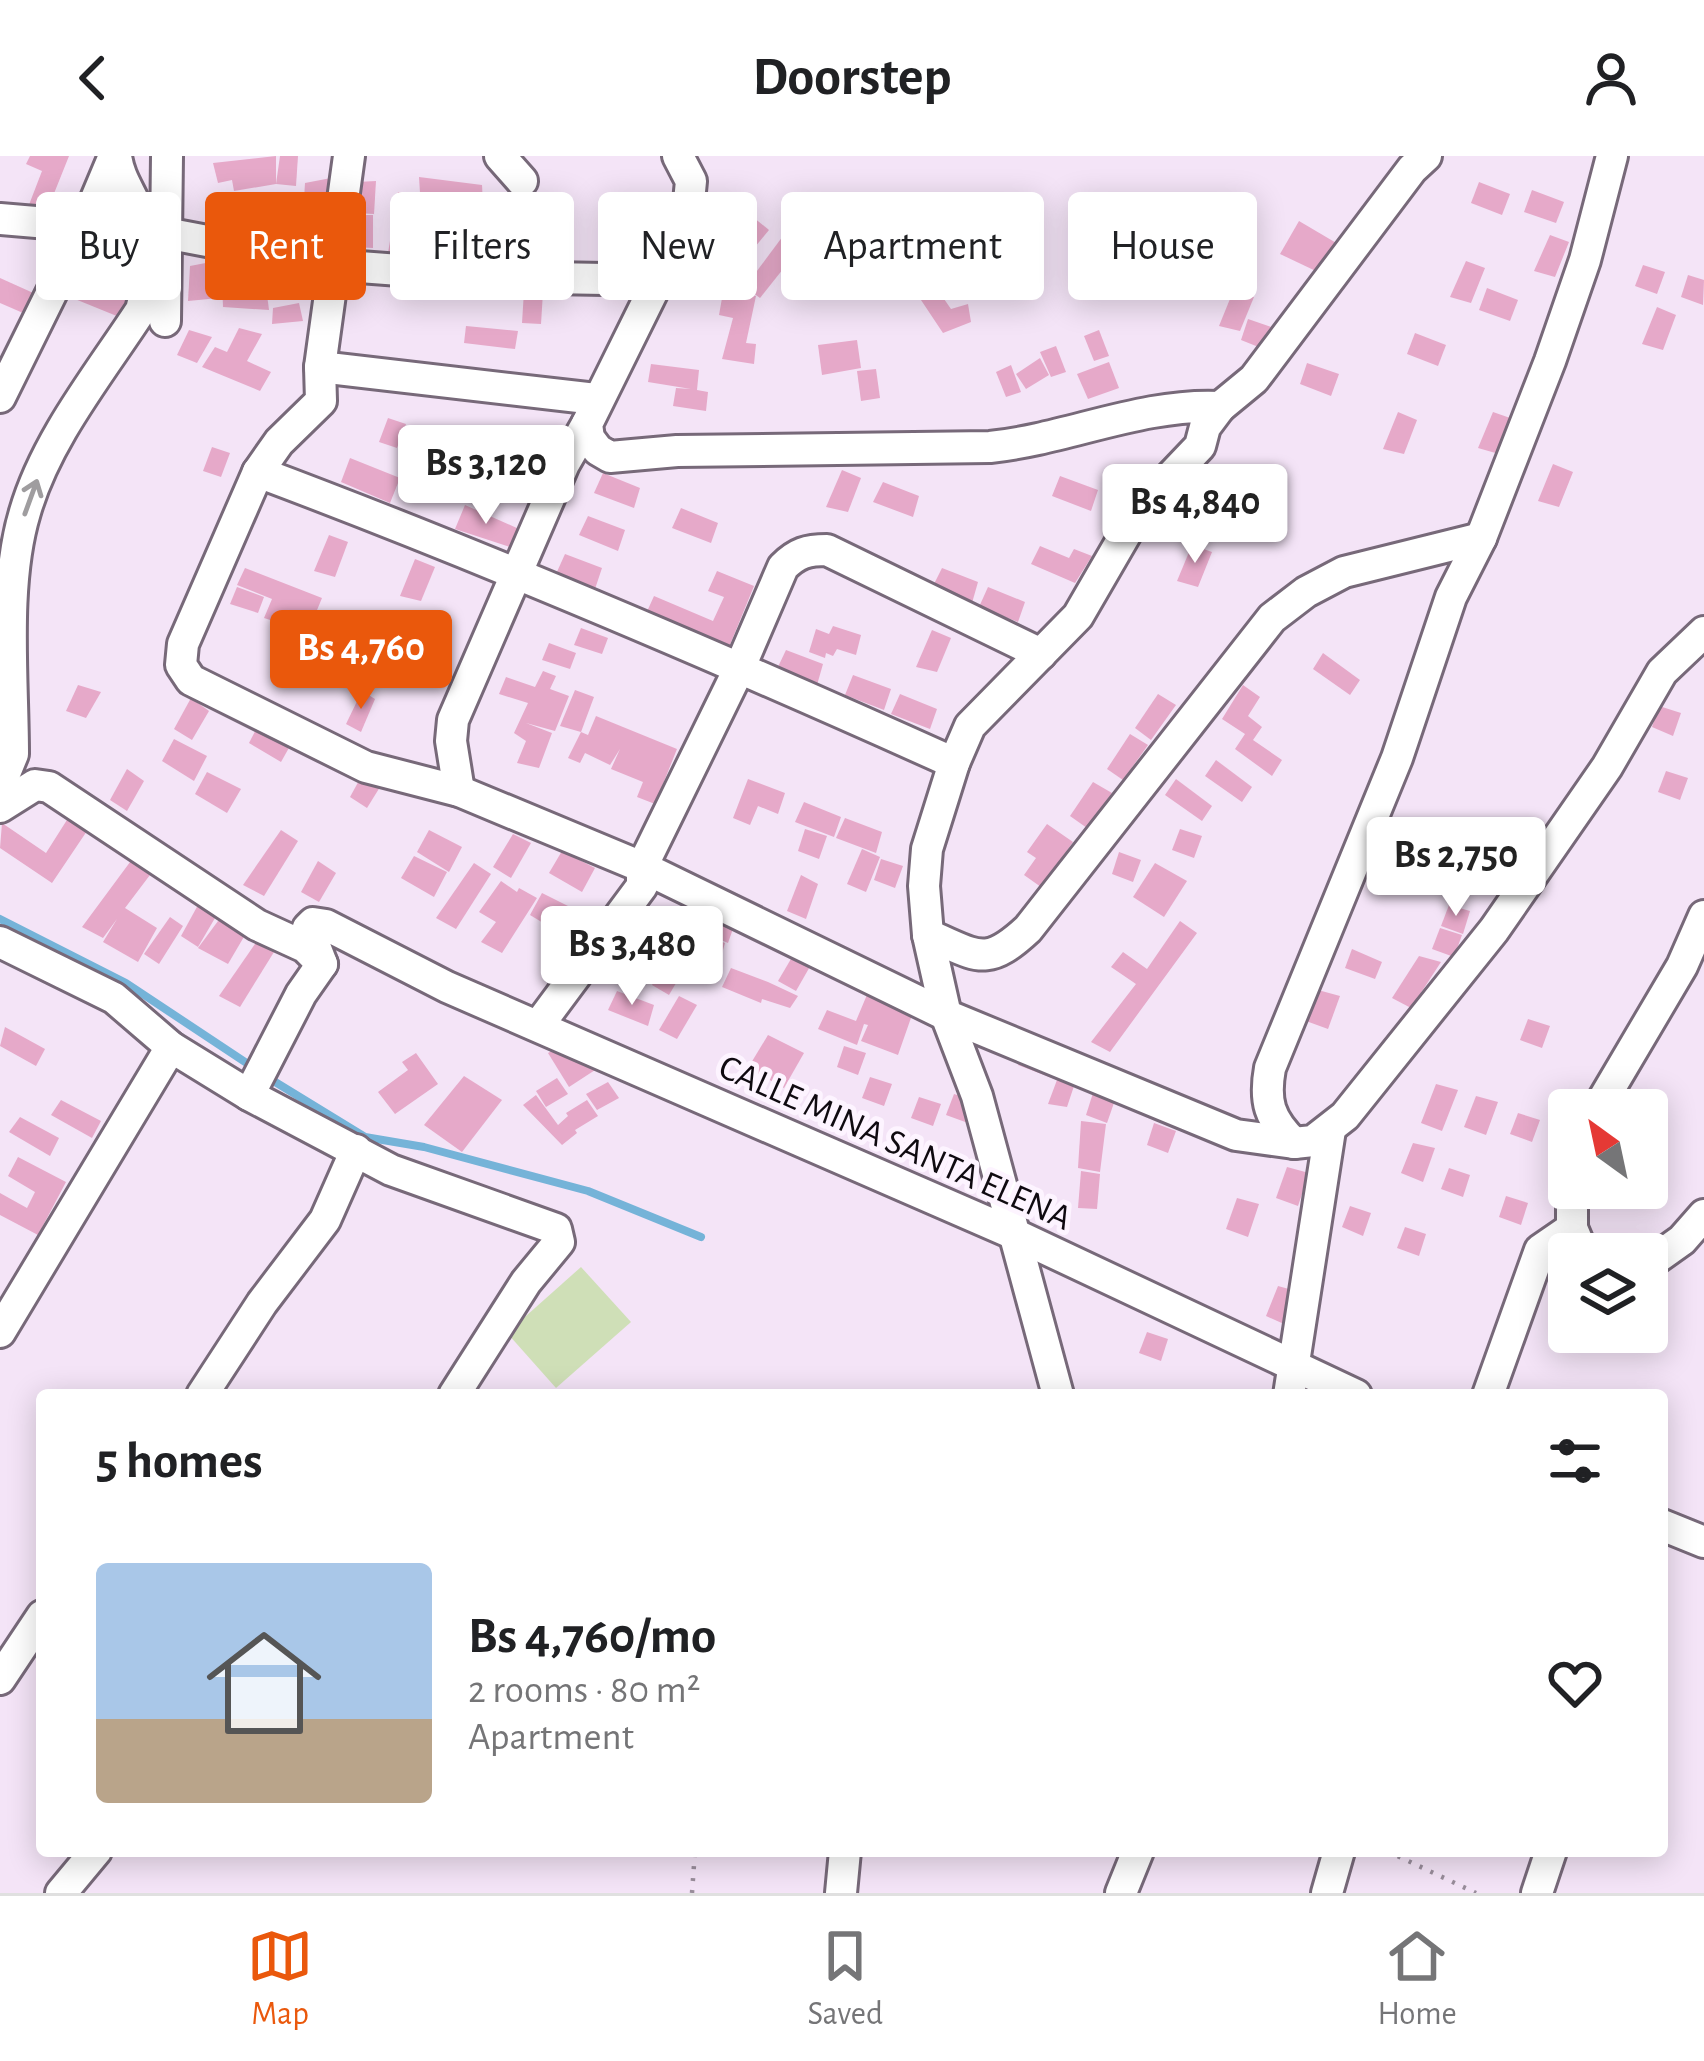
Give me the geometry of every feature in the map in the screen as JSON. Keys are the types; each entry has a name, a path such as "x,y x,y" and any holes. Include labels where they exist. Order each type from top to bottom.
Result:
{"street":[{"path":"99,192 115,156"},
{"path":"115,156 128,192"},
{"path":"161,192 167,156"},
{"path":"344,192 349,156"},
{"path":"500,156 522,181"},
{"path":"678,156 691,192"},
{"path":"1056,1389 976,1096 946,1015 928,934 927,849 970,726 1078,616 1129,528 1200,446 1205,427 1220,407 1254,379 1426,156"},
{"path":"1294,1143 1269,1112 1265,1093 1270,1068 1396,758 1451,597 1480,538 1571,300 1612,156"},
{"path":"0,219 36,222"},
{"path":"366,267 598,279"},
{"path":"0,397 48,300"},
{"path":"144,300 37,478 24,514 7,594 13,754 6,791 35,784 49,788 257,925 305,947 322,964"},
{"path":"162,300 165,321"},
{"path":"329,300 321,401 278,442 258,472 183,644 182,664 191,680 366,767 458,791 642,867 946,1015 1236,1135 1294,1143 1313,1141 1330,1130 1494,930 1607,766 1662,672 1704,632"},
{"path":"458,791 453,720 564,464 648,300"},
{"path":"320,368 592,411"},
{"path":"592,411 589,438 610,457 677,451 990,447 1022,444 1185,405 1220,407"},
{"path":"258,472 400,525 740,667 954,763"},
{"path":"928,934 982,957 1003,952 1028,929 1272,619 1306,592 1344,572 1480,538"},
{"path":"538,1026 642,886 642,867 740,667 783,567 809,550 826,550 1041,654"},
{"path":"1609,1089 1682,966 1704,916"},
{"name":"CALLE MINA SANTA ELENA","path":"249,1095 301,994 322,964 308,928 313,923 338,930 447,987 1012,1233 1291,1381 1328,1389"},
{"path":"0,942 114,998 171,1047 249,1095 391,1170 556,1229 559,1242 526,1282 458,1389"},
{"path":"0,1333 171,1047"},
{"path":"1291,1381 1330,1130"},
{"path":"206,1389 262,1303 325,1220 356,1150"},
{"path":"1668,1250 1704,1215"},
{"path":"1490,1389 1540,1250 1548,1248"},
{"path":"1668,1527 1704,1542"},
{"path":"0,1679 36,1625"},
{"path":"61,1893 91,1857"},
{"path":"842,1893 845,1857"},
{"path":"1121,1893 1136,1857"},
{"path":"1327,1893 1337,1857"},
{"path":"1537,1893 1549,1857"}],"path":[{"path":"692,1893 694,1857"},
{"path":"1401,1857 1476,1893"}],"green space":[{"path":"581,1267 631,1322 556,1388 507,1333"}],"building":[{"path":"30,156 69,156 55,192 36,192 36,213 27,210 42,171 26,164"},
{"path":"276,156 276,184 234,191 232,180 218,183 213,163"},
{"path":"280,156 298,156 296,186 276,184"},
{"path":"419,177 482,185 482,192 420,192"},
{"path":"331,178 334,192 304,192 305,183"},
{"path":"376,181 374,214 366,214 366,192 356,192 357,182"},
{"path":"1479,182 1510,194 1502,215 1471,203"},
{"path":"1532,190 1564,202 1556,223 1524,212"},
{"path":"366,215 373,215 373,248 366,248"},
{"path":"757,220 769,230 757,245"},
{"path":"1299,221 1338,244 1320,273 1280,254"},
{"path":"1550,235 1569,242 1555,277 1534,271"},
{"path":"781,239 781,272 760,298 757,271"},
{"path":"1466,261 1485,268 1471,303 1450,297"},
{"path":"205,263 205,299 188,301 190,266"},
{"path":"1643,265 1665,272 1657,294 1635,286"},
{"path":"1688,275 1704,280 1703,305 1681,297"},
{"path":"0,278 36,294 38,300 30,316 0,303"},
{"path":"1487,288 1518,300 1510,321 1479,310"},
{"path":"77,300 135,300 139,302 129,321"},
{"path":"223,300 268,300 269,310 223,307"},
{"path":"523,300 542,300 541,324 522,323"},
{"path":"722,300 755,300 746,343 756,344 754,364 722,359 733,318 719,315"},
{"path":"921,300 945,300 951,309 968,304 971,322 943,333"},
{"path":"1230,300 1253,300 1240,331 1219,326"},
{"path":"299,303 303,321 272,324 273,308"},
{"path":"1657,307 1676,315 1663,350 1642,344"},
{"path":"1248,319 1280,330 1271,352 1241,340"},
{"path":"466,326 518,331 515,349 464,343"},
{"path":"239,328 262,334 247,361 271,372 260,391 202,367 215,347 227,352"},
{"path":"189,330 212,337 197,363 177,355"},
{"path":"1099,330 1109,356 1094,361 1084,336"},
{"path":"1415,333 1446,345 1438,366 1407,354"},
{"path":"857,340 861,368 822,375 818,345"},
{"path":"1056,346 1066,372 1051,377 1040,352"},
{"path":"1040,358 1049,375 1026,389 1016,374"},
{"path":"1109,362 1119,388 1088,399 1077,374"},
{"path":"1307,363 1339,374 1331,396 1300,384"},
{"path":"651,364 699,370 697,390 708,392 706,411 673,406 676,388 691,389 648,382"},
{"path":"1011,365 1021,392 1006,397 996,372"},
{"path":"876,369 880,398 861,401 857,371"},
{"path":"1398,412 1417,420 1404,454 1383,449"},
{"path":"1493,412 1513,419 1499,454 1478,448"},
{"path":"388,418 406,424 397,448 379,442"},
{"path":"212,447 230,453 221,477 203,471"},
{"path":"350,458 400,478 390,503 341,482"},
{"path":"1553,464 1573,472 1559,507 1538,501"},
{"path":"842,470 861,478 848,512 826,507"},
{"path":"603,473 640,488 634,508 594,493"},
{"path":"1060,476 1098,490 1091,511 1052,496"},
{"path":"883,482 919,496 913,517 873,502"},
{"path":"465,505 519,529 510,547 455,529"},
{"path":"681,508 718,523 711,543 672,528"},
{"path":"588,516 625,530 618,551 579,535"},
{"path":"329,535 348,542 335,577 314,571"},
{"path":"1192,545 1212,552 1198,587 1177,581"},
{"path":"1040,546 1069,558 1074,549 1092,556 1075,583 1031,564"},
{"path":"565,554 602,568 595,589 556,574"},
{"path":"415,559 435,567 421,601 400,596"},
{"path":"245,568 322,598 315,615 359,631 342,669 298,653 307,632 264,618 272,599 237,585"},
{"path":"942,568 978,582 972,603 932,588"},
{"path":"717,571 754,586 727,652 645,616 654,596 713,621 724,597 708,591"},
{"path":"237,587 264,597 258,613 230,604"},
{"path":"988,587 1025,602 1018,622 979,607"},
{"path":"368,615 382,623 374,639 359,631"},
{"path":"833,626 861,635 856,655 837,649 825,658 809,652 816,629 829,634"},
{"path":"581,628 608,638 602,654 574,645"},
{"path":"932,630 951,638 937,672 916,667"},
{"path":"407,635 434,645 427,661 399,652"},
{"path":"549,643 576,653 570,669 542,660"},
{"path":"786,650 823,664 817,685 777,669"},
{"path":"1323,653 1360,680 1350,695 1313,669"},
{"path":"543,671 556,676 550,689 569,696 555,731 526,723 552,733 539,768 517,763 526,741 514,733 528,703 499,694 506,677 535,687"},
{"path":"853,675 891,689 884,710 845,695"},
{"path":"78,685 101,692 86,718 66,711"},
{"path":"1243,685 1260,697 1248,716 1262,727 1253,740 1282,760 1272,776 1235,749 1245,734 1222,719"},
{"path":"575,690 594,697 581,732 560,726"},
{"path":"362,691 375,699 361,732 346,724"},
{"path":"900,694 937,709 930,729 891,714"},
{"path":"1158,694 1176,705 1151,740 1135,728"},
{"path":"191,698 209,711 192,740 174,729"},
{"path":"1659,706 1681,713 1673,736 1652,727"},
{"path":"596,716 677,749 655,804 637,797 643,782 611,769 620,749 610,765 585,753 580,763 568,758 581,732 588,735"},
{"path":"261,720 295,737 281,762 249,743"},
{"path":"1130,734 1148,745 1123,780 1107,769"},
{"path":"174,739 207,756 194,781 162,761"},
{"path":"1216,760 1252,787 1242,802 1205,776"},
{"path":"367,766 385,779 367,808 350,797"},
{"path":"127,769 144,781 127,811 110,800"},
{"path":"1666,771 1688,778 1680,800 1658,792"},
{"path":"207,772 241,789 227,813 195,794"},
{"path":"748,779 785,793 778,814 758,806 750,825 733,818"},
{"path":"1176,779 1212,806 1202,821 1165,795"},
{"path":"1093,782 1112,793 1087,828 1070,816"},
{"path":"804,802 841,817 834,837 795,822"},
{"path":"72,812 91,825 52,883 0,848 2,823 46,853"},
{"path":"845,818 882,832 876,853 836,838"},
{"path":"1047,824 1073,842 1041,887 1024,875 1036,858 1027,852"},
{"path":"805,829 827,836 819,859 798,851"},
{"path":"1180,829 1202,836 1194,858 1172,850"},
{"path":"281,830 298,841 264,896 243,885"},
{"path":"429,830 462,847 449,872 417,852"},
{"path":"513,834 531,843 511,878 493,867"},
{"path":"862,849 880,857 866,892 847,884"},
{"path":"562,851 595,868 582,892 549,873"},
{"path":"1119,852 1141,860 1133,882 1112,874"},
{"path":"136,854 156,867 125,908 157,928 138,962 103,942 117,919 103,938 82,927"},
{"path":"414,856 447,872 434,897 401,878"},
{"path":"881,859 903,866 895,888 874,880"},
{"path":"318,861 336,873 319,902 301,892"},
{"path":"474,863 491,874 456,929 436,918"},
{"path":"1155,863 1187,881 1164,917 1133,897"},
{"path":"801,875 818,884 806,919 787,911"},
{"path":"501,881 537,898 502,953 481,942 496,922 479,912"},
{"path":"542,893 576,910 563,935 530,915"},
{"path":"198,905 215,918 198,947 181,936"},
{"path":"1449,905 1470,911 1463,934 1441,926"},
{"path":"714,913 736,920 728,943 707,934"},
{"path":"170,917 183,926 159,964 144,954"},
{"path":"221,917 245,935 228,964 198,948"},
{"path":"1180,921 1197,933 1110,1052 1091,1042 1136,984 1111,967 1123,952 1147,969"},
{"path":"1440,928 1462,935 1454,957 1432,949"},
{"path":"688,929 725,943 719,964 679,949"},
{"path":"257,941 274,952 240,1007 219,996"},
{"path":"798,947 816,956 796,991 778,981"},
{"path":"1352,949 1382,962 1375,979 1345,968"},
{"path":"671,951 689,961 669,995 652,985"},
{"path":"1419,956 1441,962 1411,1008 1392,998"},
{"path":"731,968 798,996 790,1008 762,999 761,1003 722,987"},
{"path":"874,978 919,995 898,1055 861,1041 868,1025 864,1024 857,1045 818,1029 827,1010 856,1021"},
{"path":"1318,990 1340,996 1328,1029 1306,1021"},
{"path":"617,991 654,1005 648,1026 608,1010"},
{"path":"679,996 697,1005 677,1039 659,1030"},
{"path":"1528,1019 1550,1026 1542,1048 1520,1040"},
{"path":"5,1027 45,1049 36,1066 0,1046"},
{"path":"768,1035 804,1053 784,1088 748,1068"},
{"path":"569,1041 612,1059 569,1087 548,1053"},
{"path":"1027,1045 1081,1065 1067,1107 1048,1104 1057,1080 1018,1065"},
{"path":"844,1046 866,1053 858,1075 837,1067"},
{"path":"416,1053 438,1084 395,1114 378,1092 408,1070 402,1062"},
{"path":"464,1076 502,1100 462,1152 424,1125"},
{"path":"870,1077 892,1084 884,1106 862,1098"},
{"path":"557,1078 568,1094 546,1107 536,1091"},
{"path":"608,1082 619,1098 597,1110 586,1094"},
{"path":"1436,1084 1458,1090 1442,1131 1421,1123"},
{"path":"1093,1093 1115,1100 1107,1123 1086,1115"},
{"path":"954,1094 976,1101 968,1123 946,1115"},
{"path":"536,1095 558,1125 566,1113 587,1100 598,1116 562,1145 523,1105"},
{"path":"1476,1096 1498,1102 1486,1135 1464,1127"},
{"path":"919,1097 941,1104 933,1126 911,1118"},
{"path":"61,1100 101,1121 92,1138 51,1115"},
{"path":"1518,1113 1540,1120 1532,1142 1510,1134"},
{"path":"20,1117 59,1138 50,1156 9,1132"},
{"path":"1081,1121 1106,1124 1100,1172 1078,1168"},
{"path":"1154,1123 1176,1131 1168,1153 1147,1145"},
{"path":"1413,1143 1435,1148 1423,1182 1401,1173"},
{"path":"18,1157 66,1182 38,1235 0,1215 0,1193 27,1208 35,1192 8,1176"},
{"path":"1287,1167 1309,1173 1298,1206 1276,1198"},
{"path":"1449,1168 1470,1175 1463,1197 1441,1189"},
{"path":"1081,1171 1100,1174 1097,1209 1078,1208"},
{"path":"1506,1196 1528,1203 1521,1225 1499,1217"},
{"path":"1237,1198 1259,1204 1248,1237 1226,1229"},
{"path":"1350,1206 1371,1213 1363,1236 1342,1227"},
{"path":"1405,1227 1426,1234 1419,1256 1397,1248"},
{"path":"1278,1286 1296,1291 1284,1324 1266,1316"},
{"path":"1147,1332 1168,1339 1161,1361 1139,1353"}],"waterway":[{"path":"0,919 126,983 254,1068"},
{"path":"267,1077 365,1137 424,1147 588,1191 701,1237"}]}
